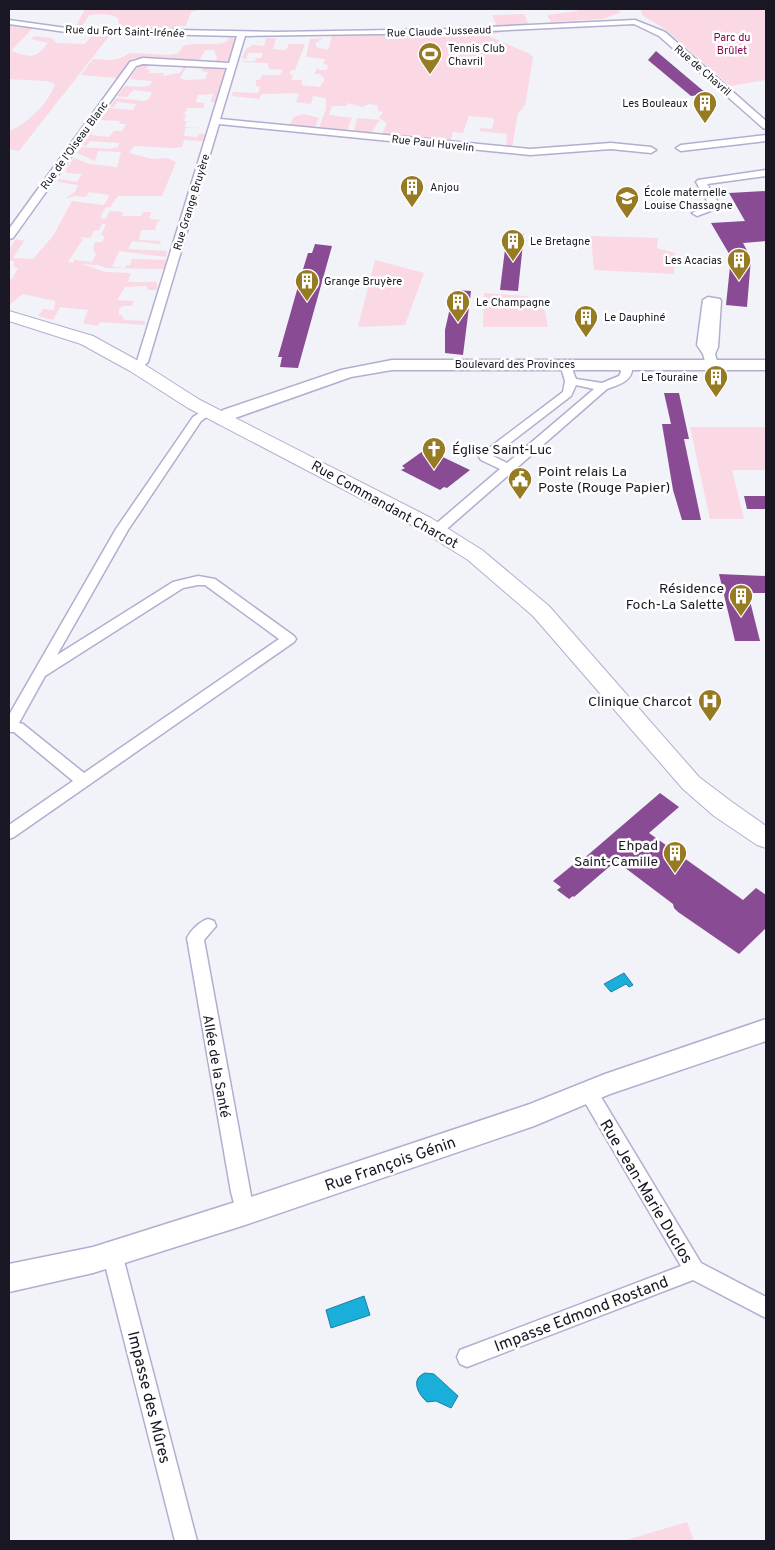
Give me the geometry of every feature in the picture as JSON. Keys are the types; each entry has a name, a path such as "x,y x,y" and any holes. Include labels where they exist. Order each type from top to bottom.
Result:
{"main road":[{"name":"Rue Commandant Charcot","path":"9,316 87,340 222,419 314,465 436,531 475,556 541,611 691,783 723,809 766,838"},
{"name":"Boulevard des Provinces","path":"222,419 325,379 370,368 414,365 626,365 710,359 766,365"},
{"name":"Boulevard des Provinces","path":"188,400 217,407 270,401"},
{"name":"Rue François Génin","path":"9,1278 65,1267 245,1212 528,1116 605,1085 766,1030"}],"street":[{"name":"Rue Claude Jusseaud","path":"242,34 448,31 633,18"},
{"name":"Rue de Chavril","path":"633,18 662,34 766,126"},
{"name":"Rue du Fort Saint-Irénée","path":"9,22 66,30 242,34"},
{"name":"Rue Grange Bruyère","path":"136,367 142,362 242,34"},
{"name":"Rue de l'Oiseau Blanc","path":"9,236 132,64 143,60 233,66"},
{"name":"Rue Paul Huvelin","path":"216,121 530,152 610,146 651,150"},
{"path":"681,148 766,138"},
{"path":"697,213 716,207 701,182 766,173"},
{"path":"567,364 570,386"},
{"path":"436,531 602,388 624,378 627,372 626,365"},
{"path":"508,468 486,457 570,386 602,388"},
{"path":"570,386 591,399"},
{"path":"83,781 18,728 9,727 122,529 190,429 197,419 222,419"},
{"path":"9,833 289,639 210,582 203,580 190,581 178,585 39,673"},
{"name":"Allée de la Santé","path":"208,926 195,938 238,1182 245,1212"},
{"name":"Rue Jean-Marie Duclos","path":"589,1093 694,1270 766,1308"},
{"name":"Impasse des Mûres","path":"112,1253 186,1541"},
{"name":"Impasse Edmond Rostand","path":"467,1357 694,1270"}],"green space":[{"path":"85,9 201,9 191,12 186,26 177,26 173,30 119,29 118,18 105,14 89,15 81,28 76,26"},
{"path":"579,9 621,9 619,13 602,19 551,22 547,15 577,11"},
{"name":"Parc du Brûlet","path":"641,9 766,9 766,80 730,86 665,29 642,15"},
{"path":"524,14 529,25 497,26 492,15"},
{"path":"9,22 35,26 11,51 28,56 36,55 48,43 31,39 34,36 51,38 57,43 85,44 93,34 110,35 19,151 9,149 9,131 30,118 43,105 55,84 46,81 9,79"},
{"name":"Tennis Club Chavril","path":"500,30 503,32 486,35 533,57 525,106 522,106 523,108 518,113 512,147 506,146 507,134 479,131 481,128 492,129 494,120 492,118 469,116 463,133 453,132 451,140 382,134 387,123 379,118 383,112 378,111 377,105 369,104 362,107 348,103 346,106 332,106 329,115 352,118 347,131 319,128 326,109 326,98 313,96 311,104 296,102 299,93 262,94 259,99 232,96 233,92 258,93 260,87 256,86 256,80 260,80 262,75 280,75 283,70 269,69 268,63 242,61 255,61 256,58 261,58 263,53 248,53 246,59 242,58 246,49 253,45 264,46 266,38 276,38 273,49 286,50 289,44 305,44 295,70 291,70 289,74 293,75 291,80 302,80 302,85 320,87 325,79 320,74 314,74 317,68 327,70 328,65 323,64 325,59 306,57 310,39 323,38 316,43 316,47 328,50 332,36"},
{"path":"229,37 237,39 231,60 215,63 217,58 214,50 205,50 199,61 133,58 117,78 81,75 93,59 116,59 129,53 169,55 179,53 183,46 223,43 228,41"},
{"path":"150,64 146,69 150,70 149,73 164,73 163,76 180,73 184,66 187,66 180,78 186,80 205,79 208,72 201,71 204,67 219,67 226,72 216,103 211,102 213,94 198,95 196,102 205,103 203,108 187,108 186,112 182,114 186,115 185,127 200,128 185,128 184,136 197,137 199,134 206,134 203,141 184,140 182,147 172,148 134,146 129,153 153,159 167,158 176,162 162,196 118,196 110,207 106,207 100,218 105,219 110,211 123,212 122,216 141,216 143,212 151,212 149,219 161,220 157,222 155,230 141,230 139,240 161,241 160,244 132,241 128,249 167,251 166,257 119,251 112,267 125,268 127,265 130,265 132,259 166,260 164,269 107,268 82,264 105,272 131,273 128,282 157,282 157,290 148,290 147,286 125,287 117,300 133,301 132,306 123,306 119,309 119,315 122,315 124,320 145,321 145,325 101,322 97,326 83,323 88,310 60,307 53,320 38,316 43,309 54,310 55,301 23,294 9,305 9,279 12,279 18,268 14,267 14,261 9,260 9,250 16,239 24,241 13,258 33,259 53,236 72,201 103,205 106,203 109,195 89,192 86,197 66,198 75,192 78,185 58,182 59,179 77,182 82,174 67,173 66,170 74,158 90,164 117,167 121,152 98,151 95,161 77,153 82,147 109,149 118,147 119,143 90,141 86,146 83,145 93,129 91,135 109,137 114,131 122,131 126,124 119,124 120,121 100,120 109,108 133,110 136,104 117,102 114,107 110,107 116,98 144,101 149,99 152,92 133,90 127,97 117,96 125,86 143,87 150,85 152,81 130,79 138,66","holes":["102,224 106,224 101,235 105,236 102,242 95,242 93,248 96,254 92,262 74,260 73,263 68,262 83,239 79,237 90,238 94,231 99,230"]},
{"path":"304,114 319,118 315,127 289,126 294,117"},
{"path":"357,118 380,120 371,133 354,131"},
{"path":"591,236 658,238 657,248 675,253 674,274 594,270"},
{"path":"375,260 424,273 405,325 358,327"},
{"path":"484,293 527,296 545,311 548,327 483,327"},
{"path":"690,427 766,427 766,470 732,470 744,519 710,519"},
{"path":"687,1522 694,1541 623,1541"}],"water":[{"path":"624,973 633,985 629,987 626,984 611,992 604,984"},
{"path":"364,1296 370,1315 331,1328 326,1310"},
{"path":"425,1373 434,1374 458,1396 451,1408 436,1401 427,1402 418,1391 418,1379"}],"building":[{"path":"656,51 707,94 691,96 648,60"},
{"path":"766,191 766,241 743,243 751,258 747,307 726,305 731,257 711,223 745,221 729,193"},
{"name":"Le Bretagne","path":"507,233 524,234 518,291 500,290"},
{"name":"Grange Bruyère","path":"315,244 332,246 298,368 280,367 282,357 278,357 301,276 308,253 312,253"},
{"name":"Le Champagne","path":"454,290 471,291 463,355 445,353 445,330"},
{"path":"664,393 679,393 689,439 684,439 701,520 682,520 673,490 662,424 671,424"},
{"name":"Église Saint-Luc","path":"428,450 470,470 447,488 444,487 440,490 401,470 405,468 402,466 423,451"},
{"path":"744,496 766,496 766,509 747,509"},
{"name":"Résidence Foch-La Salette","path":"719,574 766,576 766,593 748,593 760,641 735,641"},
{"name":"Ehpad Saint-Camille","path":"660,793 679,807 649,833 743,900 756,888 766,895 766,928 739,954 678,912 673,904 616,861 574,897 569,899 557,890 561,887 553,881 580,859 582,860"}],"place":[{"name":"Tennis Club Chavril","path":"430,75"},
{"name":"Les Bouleaux","path":"705,124"},
{"name":"Anjou","path":"412,208"},
{"name":"École maternelle Louise Chassagne","path":"627,219"},
{"name":"Le Bretagne","path":"513,262"},
{"name":"Les Acacias","path":"739,281"},
{"name":"Grange Bruyère","path":"307,302"},
{"name":"Le Champagne","path":"458,323"},
{"name":"Le Dauphiné","path":"586,338"},
{"name":"Le Touraine","path":"716,398"},
{"name":"Église Saint-Luc","path":"434,470"},
{"name":"Point relais La Poste (Rouge Papier)","path":"520,500"},
{"name":"Résidence Foch-La Salette","path":"741,617"},
{"name":"Clinique Charcot","path":"710,722"},
{"name":"Ehpad Saint-Camille","path":"675,874"}]}
